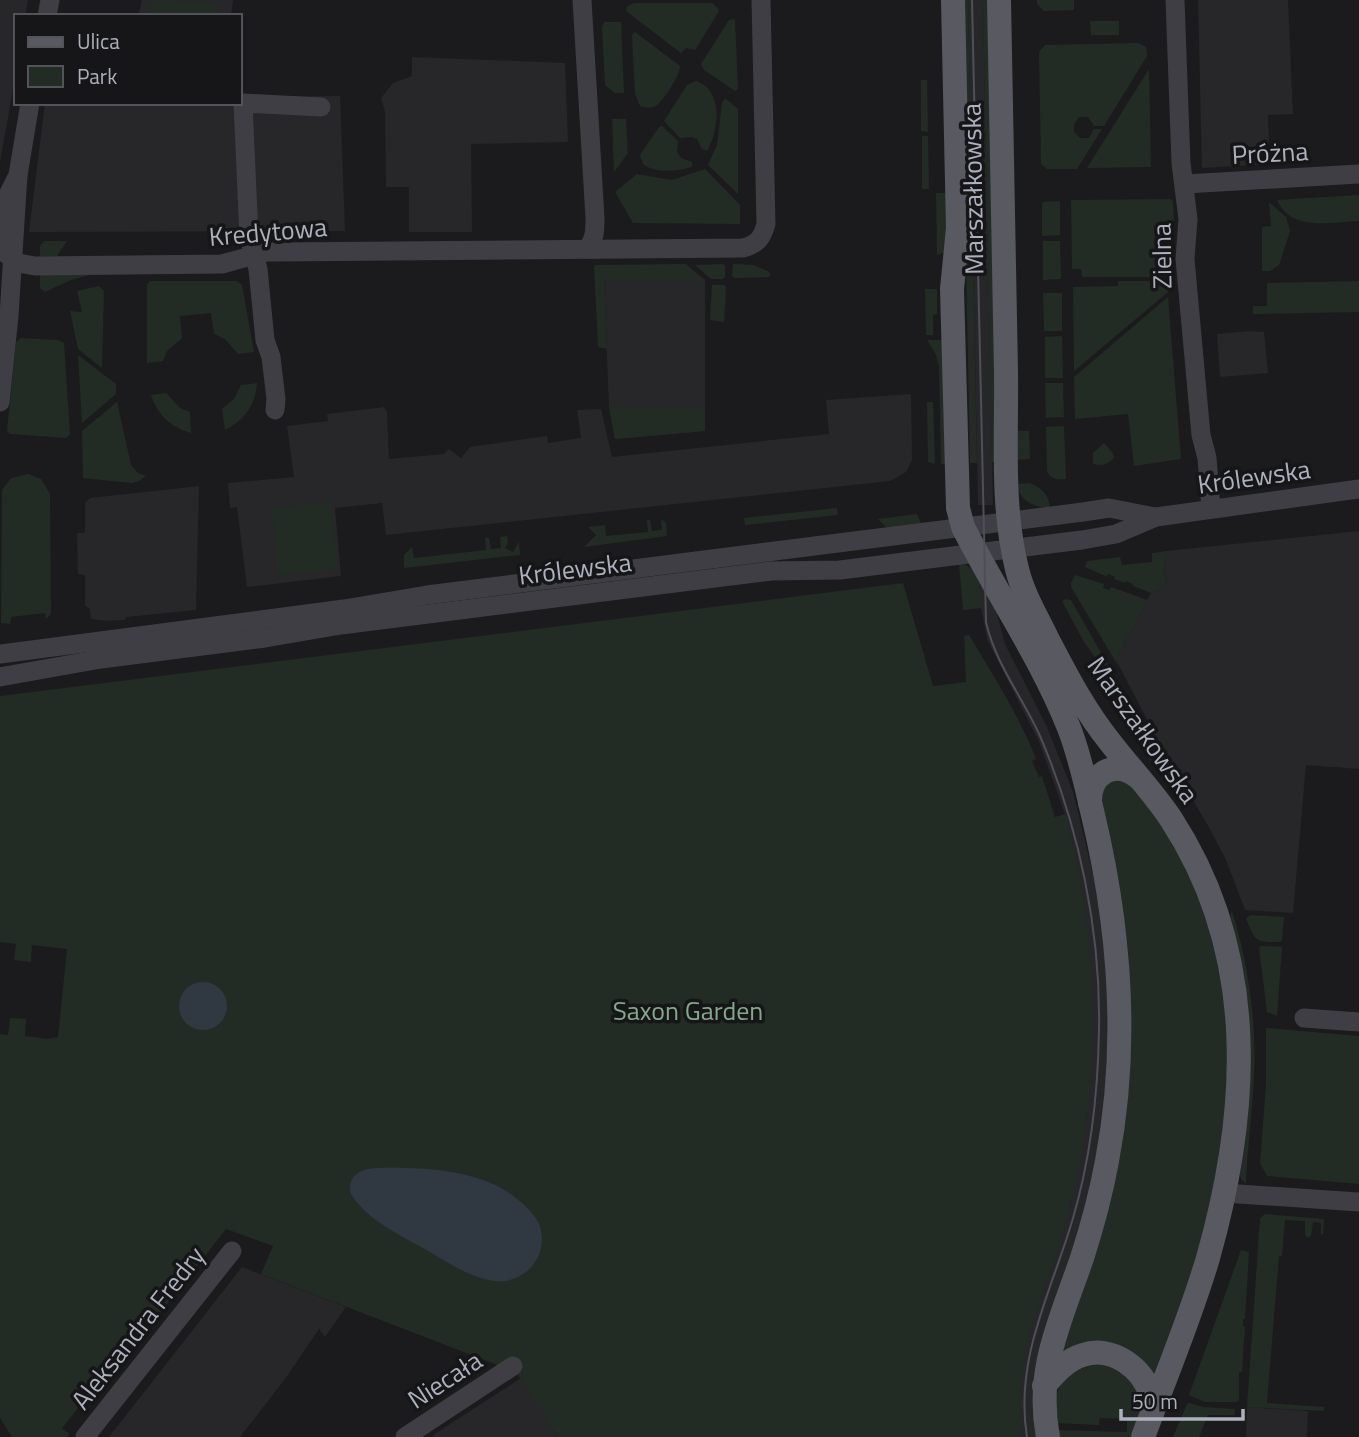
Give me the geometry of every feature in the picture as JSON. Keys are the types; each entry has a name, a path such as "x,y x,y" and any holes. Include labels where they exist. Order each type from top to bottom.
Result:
{"main road":[{"name":"Marszałkowska","path":"954,0 958,228 952,302 956,495 963,527 1063,715 1078,754 1112,916 1119,985 1117,1087 1107,1160 1082,1258 1051,1343 1044,1386 1048,1437"},
{"name":"Marszałkowska","path":"999,0 1006,450 1013,549 1025,594 1091,717 1170,817 1195,860 1215,906 1233,975 1238,1021 1239,1066 1234,1139 1224,1193 1196,1295 1143,1437"},
{"path":"1090,803 1093,782 1106,770 1125,769 1138,777"},
{"path":"1044,1386 1069,1361 1084,1354 1111,1354 1127,1362 1140,1376 1151,1396 1152,1413"}],"street":[{"path":"582,0 595,218 595,233 588,248"},
{"name":"Kredytowa","path":"6,255 35,266 222,264 281,252 743,248 759,242 766,224 761,0"},
{"name":"Zielna","path":"1175,0 1181,163 1188,219 1185,259 1200,424 1207,458 1211,509"},
{"path":"275,410 276,399 271,358 265,340 258,269 248,237 243,103 321,107"},
{"path":"0,402 6,255 30,105"},
{"name":"Próżna","path":"1185,184 1359,174"},
{"path":"0,233 6,199 18,175"},
{"name":"Królewska","path":"0,677 101,659 265,638 341,625 771,571 840,570 1013,549 1116,534 1156,517 1359,489"},
{"name":"Królewska","path":"0,654 344,610 427,595 1110,509 1156,517"},
{"path":"1304,1018 1359,1022"},
{"path":"1224,1193 1359,1202"},
{"name":"Aleksandra Fredry","path":"85,1437 232,1251"},
{"name":"Niecała","path":"405,1437 513,1366"}],"shaded area":[{"path":"0,0 28,0 25,14 14,14 14,83 0,162"},
{"path":"142,0 233,0 231,14 138,14"},
{"path":"968,0 983,0 993,505 978,505"},
{"path":"1198,0 1288,0 1293,114 1268,115 1270,164 1202,168"},
{"path":"412,57 565,63 568,142 471,144 472,232 409,232 409,187 386,187 385,112 381,98 393,83 412,76"},
{"path":"340,96 345,231 29,232 45,105 242,105 242,97"},
{"path":"604,280 705,280 705,431 615,439 609,407"},
{"path":"1264,332 1268,373 1220,377 1217,334"},
{"path":"911,394 912,460 906,472 890,481 386,535 382,503 335,508 341,576 247,587 237,507 230,508 228,483 294,477 287,426 328,421 327,414 384,407 387,412 389,459 444,454 449,449 461,458 470,447 547,436 548,443 581,438 577,410 601,409 612,457 829,434 826,400"},
{"path":"199,486 196,610 126,617 125,620 91,619 90,609 85,605 85,575 78,574 77,533 85,533 85,503 90,498"},
{"path":"1359,531 1359,769 1306,765 1293,913 1245,910 1226,860 1163,750 1116,660 1151,593 1163,588 1166,582 1163,572 1167,551"},
{"path":"981,579 996,610 1005,644 1047,727 1073,792 1104,919 1110,984 1107,1103 1039,1437 1018,1437 1016,1428 1065,814 1039,742 987,639 981,608"},
{"path":"203,982 220,989 227,1006 220,1023 203,1030 186,1023 179,1006 186,989"},
{"path":"376,1168 457,1173 501,1188 525,1206 539,1224 542,1241 536,1260 523,1274 505,1281 485,1279 448,1263 383,1225 357,1203 350,1188 353,1178 360,1172"},
{"path":"242,1267 346,1307 325,1337 319,1329 240,1437 109,1437"},
{"path":"521,1378 558,1437 433,1435"},
{"path":"1247,1407 1308,1411 1307,1437 1246,1437"}],"green space":[{"path":"152,0 215,3 213,14 150,14"},
{"path":"961,0 968,0 977,463 970,463"},
{"path":"983,0 991,0 998,462 992,462"},
{"path":"1037,0 1074,0 1074,10 1044,11 1037,4"},
{"path":"634,3 712,3 719,11 695,50 686,48 681,53 626,11 627,6"},
{"path":"735,19 738,89 735,91 704,70 701,64 729,20"},
{"path":"1090,21 1119,21 1119,35 1091,35"},
{"path":"604,22 621,22 624,93 615,93 605,85"},
{"path":"635,32 680,66 667,93 651,108 640,106 635,94 632,35"},
{"path":"1138,43 1146,47 1147,56 1104,126 1094,126 1088,117 1079,117 1074,124 1074,132 1080,138 1089,138 1094,129 1102,129 1077,169 1047,169 1041,164 1039,52 1045,45"},
{"path":"1149,69 1151,167 1087,168"},
{"path":"921,80 927,80 928,132 921,131"},
{"path":"696,81 705,86 715,102 716,122 707,151 702,149 697,139 680,138 664,121 687,85"},
{"path":"725,98 738,109 738,194 708,165 717,145 722,103"},
{"path":"612,119 626,119 628,153 614,172"},
{"path":"662,126 678,141 677,152 681,158 692,162 692,167 660,170 643,164 640,155"},
{"path":"922,136 928,136 929,189 922,189"},
{"path":"705,169 740,205 740,224 633,223 615,192 637,174 672,180"},
{"path":"936,193 948,195 945,252 937,255"},
{"path":"1359,195 1359,221 1336,223 1302,221 1283,210 1277,200"},
{"path":"1071,200 1173,201 1174,222 1163,231 1167,277 1082,277 1081,269 1072,269"},
{"path":"1060,201 1060,235 1042,236 1042,202"},
{"path":"1269,202 1286,217 1290,231 1279,265 1270,271 1262,271 1262,227 1271,226"},
{"path":"44,241 67,241 57,256 40,256 40,246"},
{"path":"1043,241 1060,241 1061,279 1043,280"},
{"path":"686,264 705,280 604,280 607,349 598,347 594,265"},
{"path":"733,264 754,265 770,275 735,278 732,276"},
{"path":"695,265 725,265 723,279 711,279"},
{"path":"40,275 90,275 45,292 40,288"},
{"path":"150,281 237,281 242,285 254,352 238,354 225,339 214,334 211,313 180,316 182,338 167,351 163,361 147,363 147,285"},
{"path":"1118,281 1167,281 1168,292 1074,371 1073,287 1118,286"},
{"path":"1359,281 1359,312 1253,314 1253,306 1267,306 1267,283"},
{"path":"712,285 726,287 724,322 710,320"},
{"path":"99,286 104,291 102,368 78,349 70,311 82,312 77,291"},
{"path":"925,289 937,289 937,314 933,315 933,335 926,335"},
{"path":"1043,293 1062,293 1062,331 1044,331"},
{"path":"1168,297 1181,459 1134,466 1128,414 1075,419 1074,377"},
{"path":"1062,336 1063,378 1045,378 1045,337"},
{"path":"21,338 58,340 64,343 70,434 66,438 10,434 7,431 16,342"},
{"path":"927,340 944,340 947,464 941,464 939,367 936,355"},
{"path":"78,355 116,384 116,394 82,423"},
{"path":"257,383 248,411 238,422 225,430 222,409 234,399 241,385"},
{"path":"1045,383 1063,383 1064,417 1046,418"},
{"path":"166,393 180,408 190,412 191,433 171,424 157,409 151,395"},
{"path":"117,402 131,465 138,473 146,476 132,483 83,478 82,431"},
{"path":"927,402 933,402 935,464 928,462"},
{"path":"609,407 705,408 705,431 615,439"},
{"path":"1064,426 1066,479 1057,479 1052,478 1047,471 1046,427"},
{"path":"1017,431 1029,431 1030,459 1016,460"},
{"path":"1104,443 1114,458 1104,464 1093,464 1093,453"},
{"path":"28,474 41,479 50,494 51,614 46,619 45,613 11,617 10,624 1,623 2,490 11,478"},
{"path":"1030,483 1044,492 1050,508 1024,499 1016,484"},
{"path":"331,502 338,569 279,575 272,508"},
{"path":"837,508 838,515 745,525 744,518"},
{"path":"917,514 921,524 888,529 878,519"},
{"path":"661,519 666,523 667,536 584,547 596,535 588,527 605,525 606,536 648,532 647,520 650,520 652,531 662,530"},
{"path":"507,536 505,548 513,552 519,542 520,555 404,568 404,555 412,547 414,558 486,550 485,538 489,538 491,549 501,548 500,537"},
{"path":"1167,551 1163,572 1166,582 1163,588 1151,593 1085,567 1087,561 1120,557 1122,565 1152,562 1152,553"},
{"path":"959,563 973,569 977,574 981,608 963,610"},
{"path":"1075,575 1104,584 1103,588 1110,590 1111,587 1147,600 1116,660 1120,669 1071,587"},
{"name":"Saxon Garden","path":"903,583 933,686 966,682 964,636 969,635 1005,696 1036,759 1032,761 1039,777 1042,776 1055,817 1065,814 1085,914 1093,1015 1087,1115 1068,1215 1026,1349 1020,1406 1023,1437 558,1437 516,1372 261,1274 273,1246 226,1229 145,1332 140,1331 62,1428 69,1434 67,1437 12,1437 0,1418 0,1034 8,1035 10,1018 26,1019 25,1036 48,1039 58,1037 67,949 32,945 31,962 14,960 16,944 0,942 0,696"},
{"path":"1071,600 1109,667 1104,670 1084,642 1062,601"},
{"path":"1150,723 1169,757 1161,755 1150,746 1146,726"},
{"path":"1136,731 1151,755 1167,770 1179,791 1177,792 1148,758"},
{"path":"1114,779 1129,781 1177,844 1217,938 1231,1062 1214,1204 1157,1378 1141,1365 1059,1362 1130,1041 1128,945 1099,801 1100,790"},
{"path":"1232,911 1244,955 1253,1024 1254,1070 1246,1184 1239,1171 1229,919"},
{"path":"1250,915 1284,917 1282,940 1271,942 1257,939 1246,919"},
{"path":"1282,947 1277,1016 1267,1012 1259,948"},
{"path":"1266,1028 1359,1036 1359,1184 1267,1176 1260,1163 1266,1085"},
{"path":"1265,1214 1324,1219 1323,1234 1321,1223 1313,1222 1311,1236 1307,1238 1305,1221 1285,1220 1282,1256 1279,1256 1267,1403 1324,1407 1324,1411 1247,1407 1260,1218"},
{"path":"1241,1250 1249,1252 1239,1400 1205,1402 1189,1395"},
{"path":"1100,1363 1123,1371 1139,1393 1141,1408 1135,1437 1056,1437 1055,1430 1127,1432 1127,1419 1100,1418 1099,1425 1054,1423 1056,1398 1063,1382 1076,1371"},
{"path":"1187,1404 1203,1407 1235,1409 1234,1415 1208,1415 1199,1437 1173,1437"}],"tram line":[{"path":"972,0 986,622 996,652 1040,736 1066,806 1085,880 1099,993 1097,1077 1089,1148 1073,1218 1030,1352 1024,1408 1027,1437"}]}
